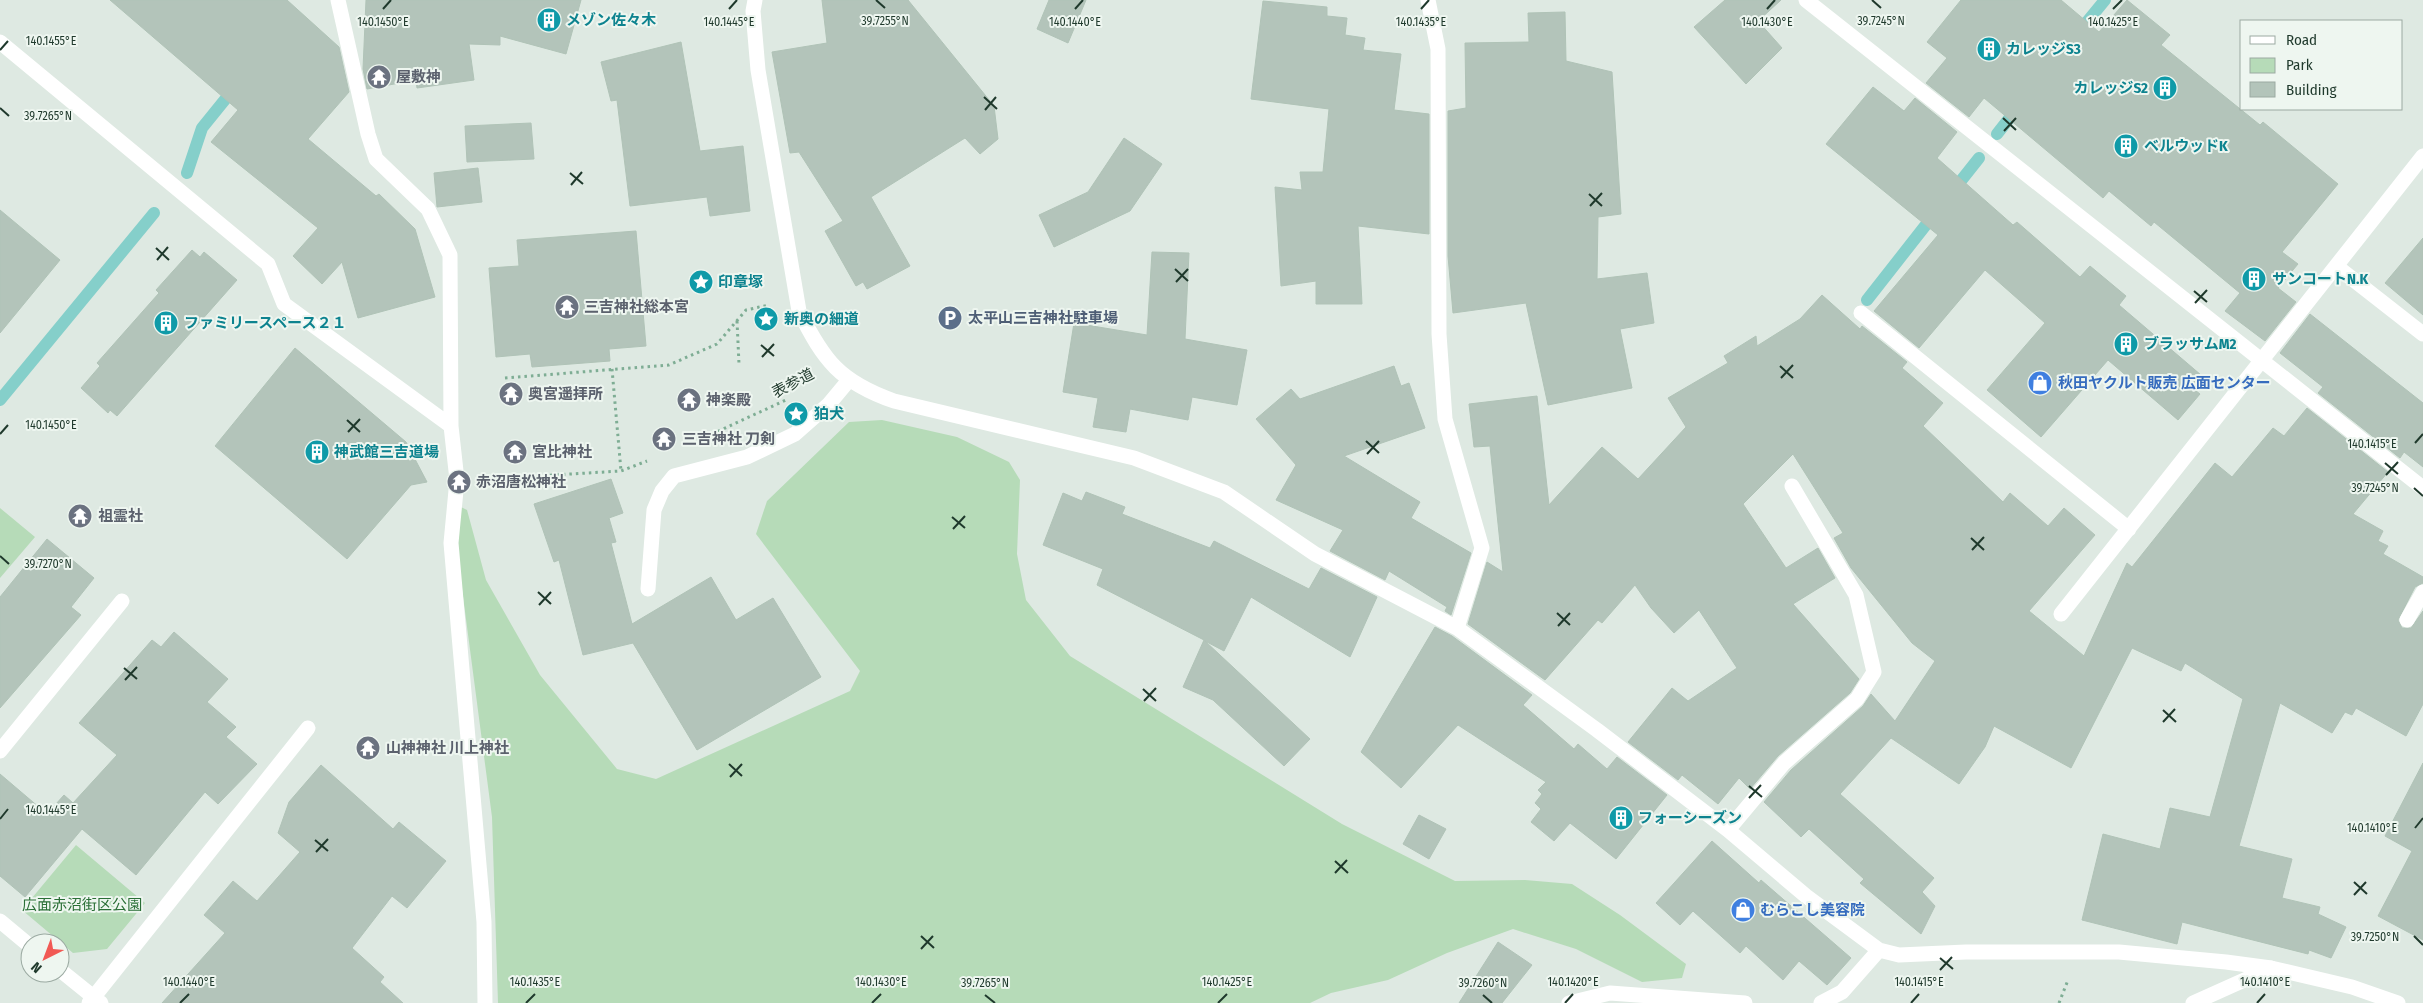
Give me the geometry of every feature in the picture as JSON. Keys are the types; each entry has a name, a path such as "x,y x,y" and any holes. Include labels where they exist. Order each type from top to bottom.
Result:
{"street":[{"path":"338,0 368,134 376,159 428,209 450,255 451,426 457,480 451,544 484,922 485,1003"},
{"path":"755,0 753,11 758,70 799,311 817,346 837,371 866,391 894,401 1134,458 1224,492 1315,554 1457,628 1597,730 1728,830 1806,896 1879,950 1899,955 1966,952 2119,952 2271,968 2352,987 2398,1003"},
{"path":"1428,0 1438,49 1438,334 1445,419 1482,548 1457,628"},
{"path":"1806,0 2423,488"},
{"path":"0,42 268,264 284,304 451,426"},
{"path":"2061,614 2423,156"},
{"path":"2336,266 2423,334"},
{"path":"1861,313 2128,529"},
{"path":"648,589 654,510 662,491 674,476 747,457 795,434 828,404 849,380"},
{"path":"1728,830 1784,763 1857,699 1874,672 1856,595 1792,486"},
{"path":"2407,620 2423,592"},
{"path":"0,751 122,601"},
{"path":"70,979 95,1001 308,728"},
{"path":"0,922 20,938"},
{"path":"1821,1003 1842,992 1879,950"},
{"path":"2193,1003 2240,984 2271,968"},
{"path":"1569,1003 1610,993 1745,1003"}],"path":[{"path":"505,378 669,365 717,344 746,310"},
{"path":"737,320 738,364"},
{"path":"612,369 621,471"},
{"name":"表参道","path":"705,437 792,398"},
{"path":"514,478 621,471 655,458"}],"green space":[{"path":"882,420 957,437 1009,462 1020,480 1017,554 1026,600 1070,656 1342,824 1455,881 1525,880 1572,884 1620,915 1686,964 1682,978 1642,982 1576,949 1513,929 1447,953 1388,980 1331,993 1310,1003 498,1003 492,817 456,543 461,507 467,510 486,580 540,675 617,769 656,779 850,691 860,671 756,534 767,501 849,422"},
{"path":"0,508 35,537 0,578"},
{"name":"広面赤沼街区公園","path":"76,845 145,903 107,949 73,953 70,950 70,933 49,933 22,910"}],"building":[{"path":"110,0 287,0 339,47 349,92 308,139 376,196 379,194 415,229 435,297 358,318 342,262 322,284 293,256 318,228 211,142 238,110"},
{"path":"366,0 581,0 566,54 500,36 500,45 469,44 474,80 417,88 416,80 367,89 363,69"},
{"path":"822,0 908,0 994,106 998,139 980,154 965,138 871,197 910,266 867,289 863,282 856,286 825,231 843,221 799,152 790,153 772,52 827,43"},
{"path":"1049,0 1086,0 1068,43 1037,29"},
{"path":"1725,0 1781,0 1758,21 1782,48 1746,84 1694,27"},
{"path":"1961,0 2061,0 2099,32 2127,0 2170,35 2161,45 2240,110 2260,125 2263,122 2338,184 2282,252 2298,264 2278,288 2296,302 2265,341 2225,311 2240,293 2154,222 2151,226 2109,191 2103,198 1984,98 1969,117 1926,83 1947,58 1927,42"},
{"path":"1263,1 1327,7 1327,16 1347,18 1345,35 1365,38 1363,50 1401,54 1394,110 1429,114 1429,234 1358,226 1362,304 1316,304 1316,281 1281,286 1275,187 1302,190 1300,172 1323,172 1329,109 1251,99"},
{"path":"1565,12 1566,61 1612,72 1621,214 1598,217 1597,279 1647,273 1654,323 1620,329 1632,388 1548,405 1526,303 1453,313 1448,256 1448,111 1466,108 1465,43 1529,42 1528,13"},
{"path":"681,42 700,151 743,146 750,211 710,216 707,197 630,206 617,100 611,101 601,62"},
{"path":"1873,87 1904,111 1915,98 1957,132 1937,158 2013,225 2017,222 2080,277 2090,266 2126,296 2119,305 2201,375 2191,387 2200,394 2178,420 2108,360 2041,437 1987,390 2045,323 1985,270 1919,348 1874,311 1938,235 1826,144"},
{"path":"531,123 534,159 467,162 465,126"},
{"path":"1124,138 1162,164 1130,211 1054,247 1039,215 1088,192"},
{"path":"478,168 482,202 437,207 434,173"},
{"path":"0,210 60,260 0,333"},
{"name":"三吉神社総本宮","path":"636,231 646,346 609,349 610,361 532,367 530,354 496,357 489,268 519,266 517,240"},
{"path":"2423,238 2423,315 2385,283"},
{"name":"ファミリースペース２１","path":"192,250 200,257 204,252 237,280 117,416 110,410 108,413 81,388 100,366 97,363 159,293 156,290"},
{"path":"1152,252 1189,253 1185,339 1247,350 1237,405 1192,397 1188,420 1130,409 1126,432 1093,427 1098,398 1063,392 1074,323 1147,335"},
{"path":"1822,295 1860,329 1862,326 1907,362 1902,368 1943,403 1923,426 2003,502 2010,493 2048,526 2064,508 2095,535 2029,611 2084,656 2127,563 2132,567 2215,463 2232,477 2273,428 2284,436 2307,408 2388,472 2353,514 2383,531 2378,541 2388,546 2383,554 2423,577 2423,583 2415,587 2398,620 2402,628 2411,628 2423,611 2423,704 2406,736 2356,708 2352,715 2345,712 2332,733 2280,703 2239,846 2292,859 2282,898 2320,907 2318,914 2346,927 2331,958 2309,950 2308,954 2182,922 2177,944 2082,920 2103,834 2160,849 2170,808 2210,817 2243,699 2185,663 2181,671 2132,648 2071,768 1994,726 1985,747 1959,784 1891,738 1840,794 1934,878 1922,892 1935,906 1921,934 1860,883 1864,879 1809,829 1801,837 1764,802 1791,770 1863,706 1871,694 1895,721 1935,661 1912,643 1851,568 1834,538 1843,533 1793,454 1743,504 1786,568 1818,548 1835,578 1793,604 1859,679 1850,693 1778,756 1750,789 1739,778 1718,804 1682,775 1678,780 1628,742 1672,688 1688,701 1737,668 1699,610 1674,633 1651,608 1635,585 1602,623 1598,620 1545,680 1468,624 1487,562 1503,572 1490,446 1474,447 1469,404 1537,396 1549,505 1602,447 1638,479 1686,427 1668,398 1728,363 1724,356 1756,336 1757,346 1800,319"},
{"path":"2310,314 2423,403 2423,467 2404,452 2400,458 2318,393 2323,387 2280,353"},
{"name":"神武館三吉道場","path":"295,348 406,442 427,482 411,485 347,559 215,446"},
{"path":"1394,366 1401,386 1409,383 1425,428 1344,456 1420,502 1411,518 1471,553 1451,615 1445,611 1447,607 1389,571 1385,580 1330,551 1343,530 1276,500 1296,465 1256,419 1291,389 1300,399"},
{"path":"611,479 623,513 609,518 616,542 611,543 632,624 711,577 736,620 773,598 821,677 697,750 633,643 583,655 559,560 554,562 534,504"},
{"path":"1086,492 1125,507 1122,514 1210,548 1214,541 1309,589 1321,568 1377,597 1350,657 1251,597 1224,651 1205,641 1310,739 1284,766 1213,700 1183,687 1204,640 1097,585 1103,569 1043,545 1063,493 1082,501"},
{"path":"47,539 94,578 71,607 81,615 0,708 0,597"},
{"path":"1435,627 1452,636 1532,695 1523,705 1574,749 1578,744 1607,769 1617,757 1667,795 1616,859 1570,823 1554,841 1531,822 1541,809 1535,803 1542,794 1538,790 1546,782 1458,725 1401,788 1361,752"},
{"path":"174,632 228,679 207,702 236,727 226,737 257,764 218,804 205,792 136,875 82,829 25,897 0,876 0,774 47,814 64,795 73,803 117,755 79,723 152,640 161,647"},
{"path":"2423,763 2423,940 2378,916 2412,851 2385,836"},
{"path":"321,765 393,829 399,822 446,861 407,908 392,896 352,948 384,977 380,982 403,1003 162,1003 225,933 204,915 233,881 257,901 300,852 278,833 289,802"},
{"path":"1419,815 1446,829 1429,859 1403,844"},
{"path":"1712,841 1759,883 1761,880 1851,958 1827,985 1799,961 1783,980 1746,946 1740,953 1693,911 1680,925 1656,903"},
{"path":"1498,942 1532,965 1502,1003 1459,1003"}],"waterway":[{"path":"2077,34 2105,0"},
{"path":"187,173 202,128 236,86"},
{"path":"1997,134 2019,106"},
{"path":"1952,192 1979,158"},
{"path":"1867,300 1936,212"},
{"path":"0,400 154,213"}],"place":[{"name":"メゾン佐々木","path":"549,20"},
{"name":"カレッジS3","path":"1989,49"},
{"name":"屋敷神","path":"379,77"},
{"name":"カレッジS2","path":"2165,88"},
{"name":"ベルウッドK","path":"2126,146"},
{"name":"サンコートN.K","path":"2254,279"},
{"name":"印章塚","path":"701,282"},
{"name":"三吉神社総本宮","path":"567,307"},
{"name":"太平山三吉神社駐車場","path":"950,318"},
{"name":"新奥の細道","path":"766,319"},
{"name":"ファミリースペース２１","path":"166,323"},
{"name":"ブラッサムM2","path":"2126,344"},
{"name":"秋田ヤクルト販売 広面センター","path":"2040,383"},
{"name":"奥宮遥拝所","path":"511,394"},
{"name":"神楽殿","path":"689,400"},
{"name":"狛犬","path":"796,414"},
{"name":"三吉神社 刀剣","path":"664,439"},
{"name":"神武館三吉道場","path":"317,452"},
{"name":"宮比神社","path":"515,452"},
{"name":"赤沼唐松神社","path":"459,482"},
{"name":"祖霊社","path":"80,516"},
{"name":"山神神社 川上神社","path":"368,748"},
{"name":"フォーシーズン","path":"1621,818"},
{"name":"むらこし美容院","path":"1743,910"}]}
